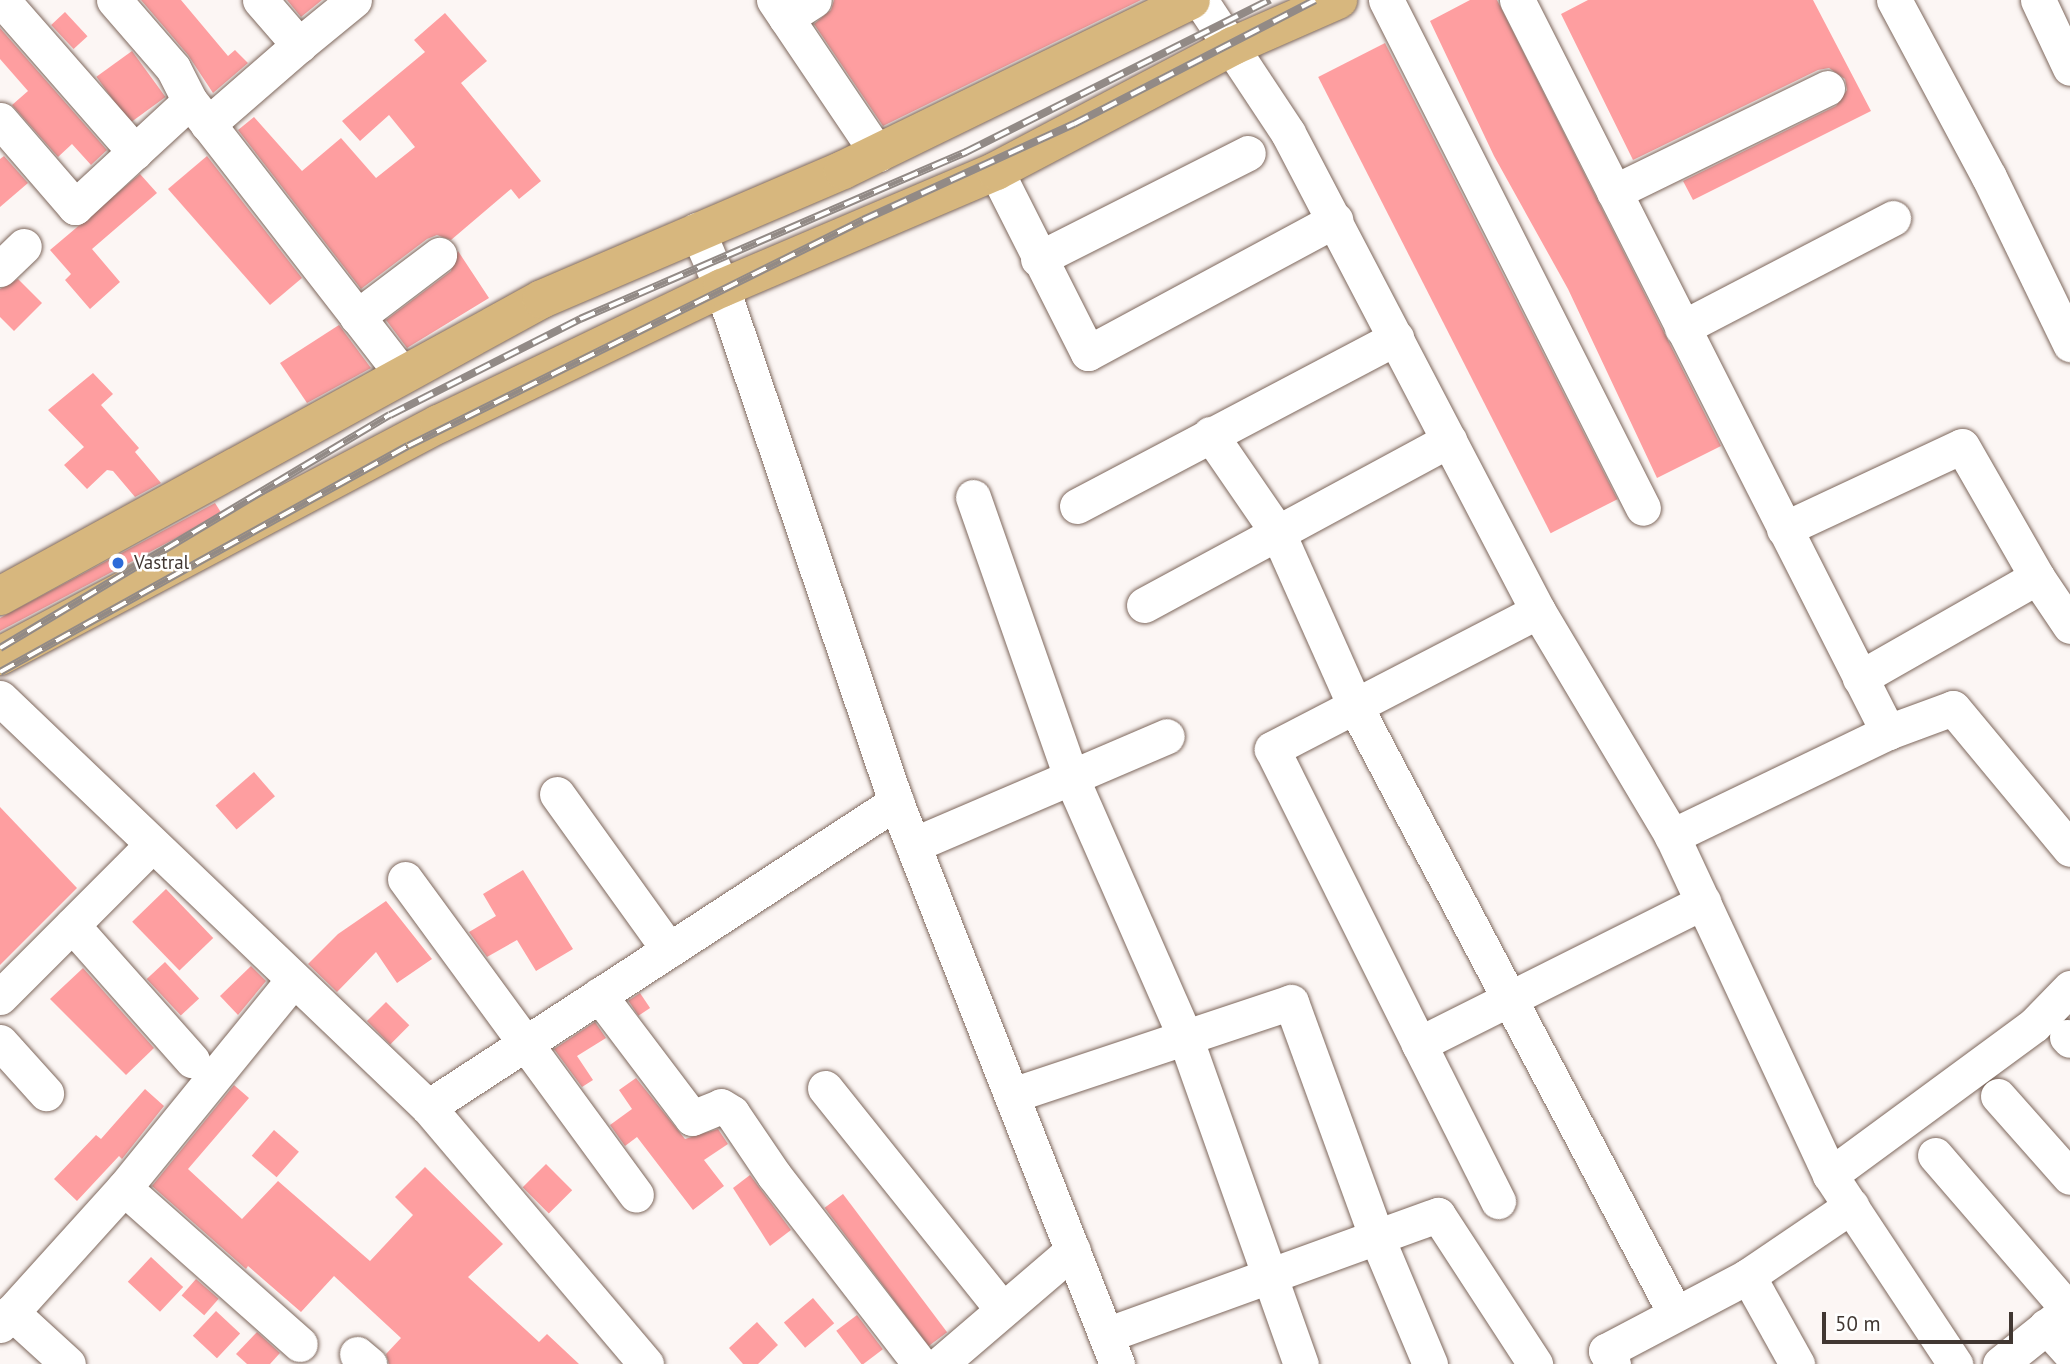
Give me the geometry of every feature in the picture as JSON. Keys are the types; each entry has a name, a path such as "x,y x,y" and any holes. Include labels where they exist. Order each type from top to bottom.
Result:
{"main road":[{"path":"0,596 401,373 542,299 878,154 1191,0"},
{"path":"0,656 439,424 722,288 996,171 1234,46 1338,0"}],"street":[{"path":"2,0 135,152"},
{"path":"114,0 173,68 199,113 401,373"},
{"path":"260,0 299,45"},
{"path":"0,120 75,207 135,152 199,113 299,45 354,0"},
{"path":"1200,0 1234,46 1335,219 1538,611 1672,836 1830,1175 1955,1364"},
{"path":"1386,0 1643,508"},
{"path":"1517,0 1888,732"},
{"path":"1894,0 1989,177 2070,344"},
{"path":"2038,0 2070,68"},
{"path":"791,6 878,154"},
{"path":"1614,192 1827,88"},
{"path":"1038,259 1248,153"},
{"path":"996,171 1038,259 1088,353 1335,219"},
{"path":"1682,328 1893,218"},
{"path":"697,230 722,288 896,802 1112,1350 1269,1277 1438,1216 1535,1364"},
{"path":"357,317 439,255"},
{"path":"1077,506 1396,338"},
{"path":"1210,434 1278,533 1355,706 1675,1313"},
{"path":"1144,605 1449,440"},
{"path":"1784,529 1962,446 2037,578 2070,626"},
{"path":"973,497 1071,777 1185,1037 1301,1364"},
{"path":"1860,678 2037,578"},
{"path":"1498,1201 1272,749 1538,611"},
{"path":"0,698 292,981 428,1107 643,1363"},
{"path":"1672,836 1888,732 1953,708 2070,849"},
{"path":"913,845 1167,736"},
{"path":"557,794 669,950"},
{"path":"428,1107 896,802"},
{"path":"0,997 152,846"},
{"path":"405,879 523,1045 636,1195"},
{"path":"1419,1044 1703,902"},
{"path":"72,925 192,1060"},
{"path":"68,1364 6,1318 124,1188 292,981"},
{"path":"1830,1175 2034,1025 2070,988"},
{"path":"599,995 692,1118 721,1106 732,1113 774,1175 920,1364"},
{"path":"1012,1096 1291,1002 1377,1238 1430,1364"},
{"path":"0,1042 46,1093"},
{"path":"825,1088 1002,1308"},
{"path":"1998,1096 2070,1177"},
{"path":"1935,1155 2062,1314 2070,1353"},
{"path":"124,1188 300,1344"},
{"path":"1613,1364 1606,1351 1748,1276 1851,1206"},
{"path":"954,1360 1002,1308 1073,1250"},
{"path":"1748,1276 1797,1364"},
{"path":"2000,1364 2062,1314"}],"building":[{"path":"141,0 181,0 228,56 235,50 248,63 213,93 188,55"},
{"path":"287,0 322,0 301,17"},
{"path":"834,0 1141,0 883,126 814,24 831,10"},
{"path":"1470,0 1497,0 1721,446 1657,478 1568,289 1494,156 1430,21"},
{"path":"1588,0 1813,0 1871,111 1693,200 1683,181 1836,106 1847,90 1845,79 1829,68 1818,70 1633,160 1561,14"},
{"path":"65,12 88,36 74,49 51,25"},
{"path":"445,13 487,61 461,83 541,181 519,199 511,189 451,240 437,235 427,239 361,289 238,130 254,117 302,171 341,138 376,178 415,147 389,115 360,141 342,121 425,52 414,40"},
{"path":"0,28 107,150 91,165 72,144 58,157 12,105 28,91 0,59"},
{"path":"1385,43 1617,499 1551,533 1318,77"},
{"path":"132,51 166,97 130,123 96,77"},
{"path":"4,156 28,183 0,207 0,159"},
{"path":"207,156 302,278 270,305 168,189"},
{"path":"140,174 157,193 92,249 120,282 90,309 65,280 71,274 50,250"},
{"path":"458,251 489,298 407,348 386,320 451,271"},
{"path":"18,279 42,303 14,331 0,317 0,289"},
{"path":"339,325 371,368 307,403 280,363"},
{"path":"93,373 113,394 101,405 139,448 135,452 161,483 135,497 113,471 107,470 87,489 64,465 84,447 48,410"},
{"path":"215,503 222,514 0,631 0,618"},
{"path":"254,772 275,796 237,830 216,805"},
{"path":"0,807 77,888 0,965"},
{"path":"523,870 573,949 536,971 517,940 487,957 469,932 496,916 483,894"},
{"path":"166,889 213,938 179,971 132,922"},
{"path":"386,901 432,959 397,983 376,952 337,992 308,964 338,934"},
{"path":"165,962 199,999 181,1016 147,979"},
{"path":"251,966 266,981 238,1015 220,996"},
{"path":"83,968 154,1048 126,1075 50,999"},
{"path":"640,993 650,1008 638,1016 628,1001"},
{"path":"386,1002 409,1025 390,1044 367,1021"},
{"path":"595,1022 606,1038 577,1056 593,1080 582,1087 554,1049"},
{"path":"636,1078 685,1139 718,1129 728,1144 704,1160 724,1186 693,1210 637,1137 625,1146 610,1125 632,1109 619,1090"},
{"path":"234,1085 249,1098 188,1169 242,1219 278,1181 370,1261 413,1215 395,1197 425,1167 503,1244 468,1277 539,1342 547,1334 579,1364 389,1364 386,1354 401,1338 334,1276 301,1312 248,1266 246,1269 152,1186"},
{"path":"145,1089 164,1106 122,1159 119,1156 77,1201 54,1179 96,1135 101,1139"},
{"path":"274,1130 299,1152 277,1177 252,1156"},
{"path":"546,1164 572,1190 549,1213 523,1187"},
{"path":"750,1175 791,1230 770,1246 733,1188"},
{"path":"843,1194 947,1332 929,1346 825,1208"},
{"path":"151,1257 183,1287 160,1312 128,1282"},
{"path":"196,1279 219,1299 204,1315 182,1296"},
{"path":"813,1298 834,1323 805,1348 784,1322"},
{"path":"216,1311 240,1334 217,1358 193,1336"},
{"path":"857,1315 883,1349 861,1364 836,1331"},
{"path":"757,1322 778,1345 758,1364 743,1364 729,1348"},
{"path":"257,1332 280,1353 270,1364 247,1364 236,1354"}],"railway":[{"path":"0,648 390,415 580,319 966,152 1270,0"},
{"path":"0,672 408,446 863,220 1074,124 1315,0"}],"place":[{"name":"Vastral","path":"118,563"}]}
